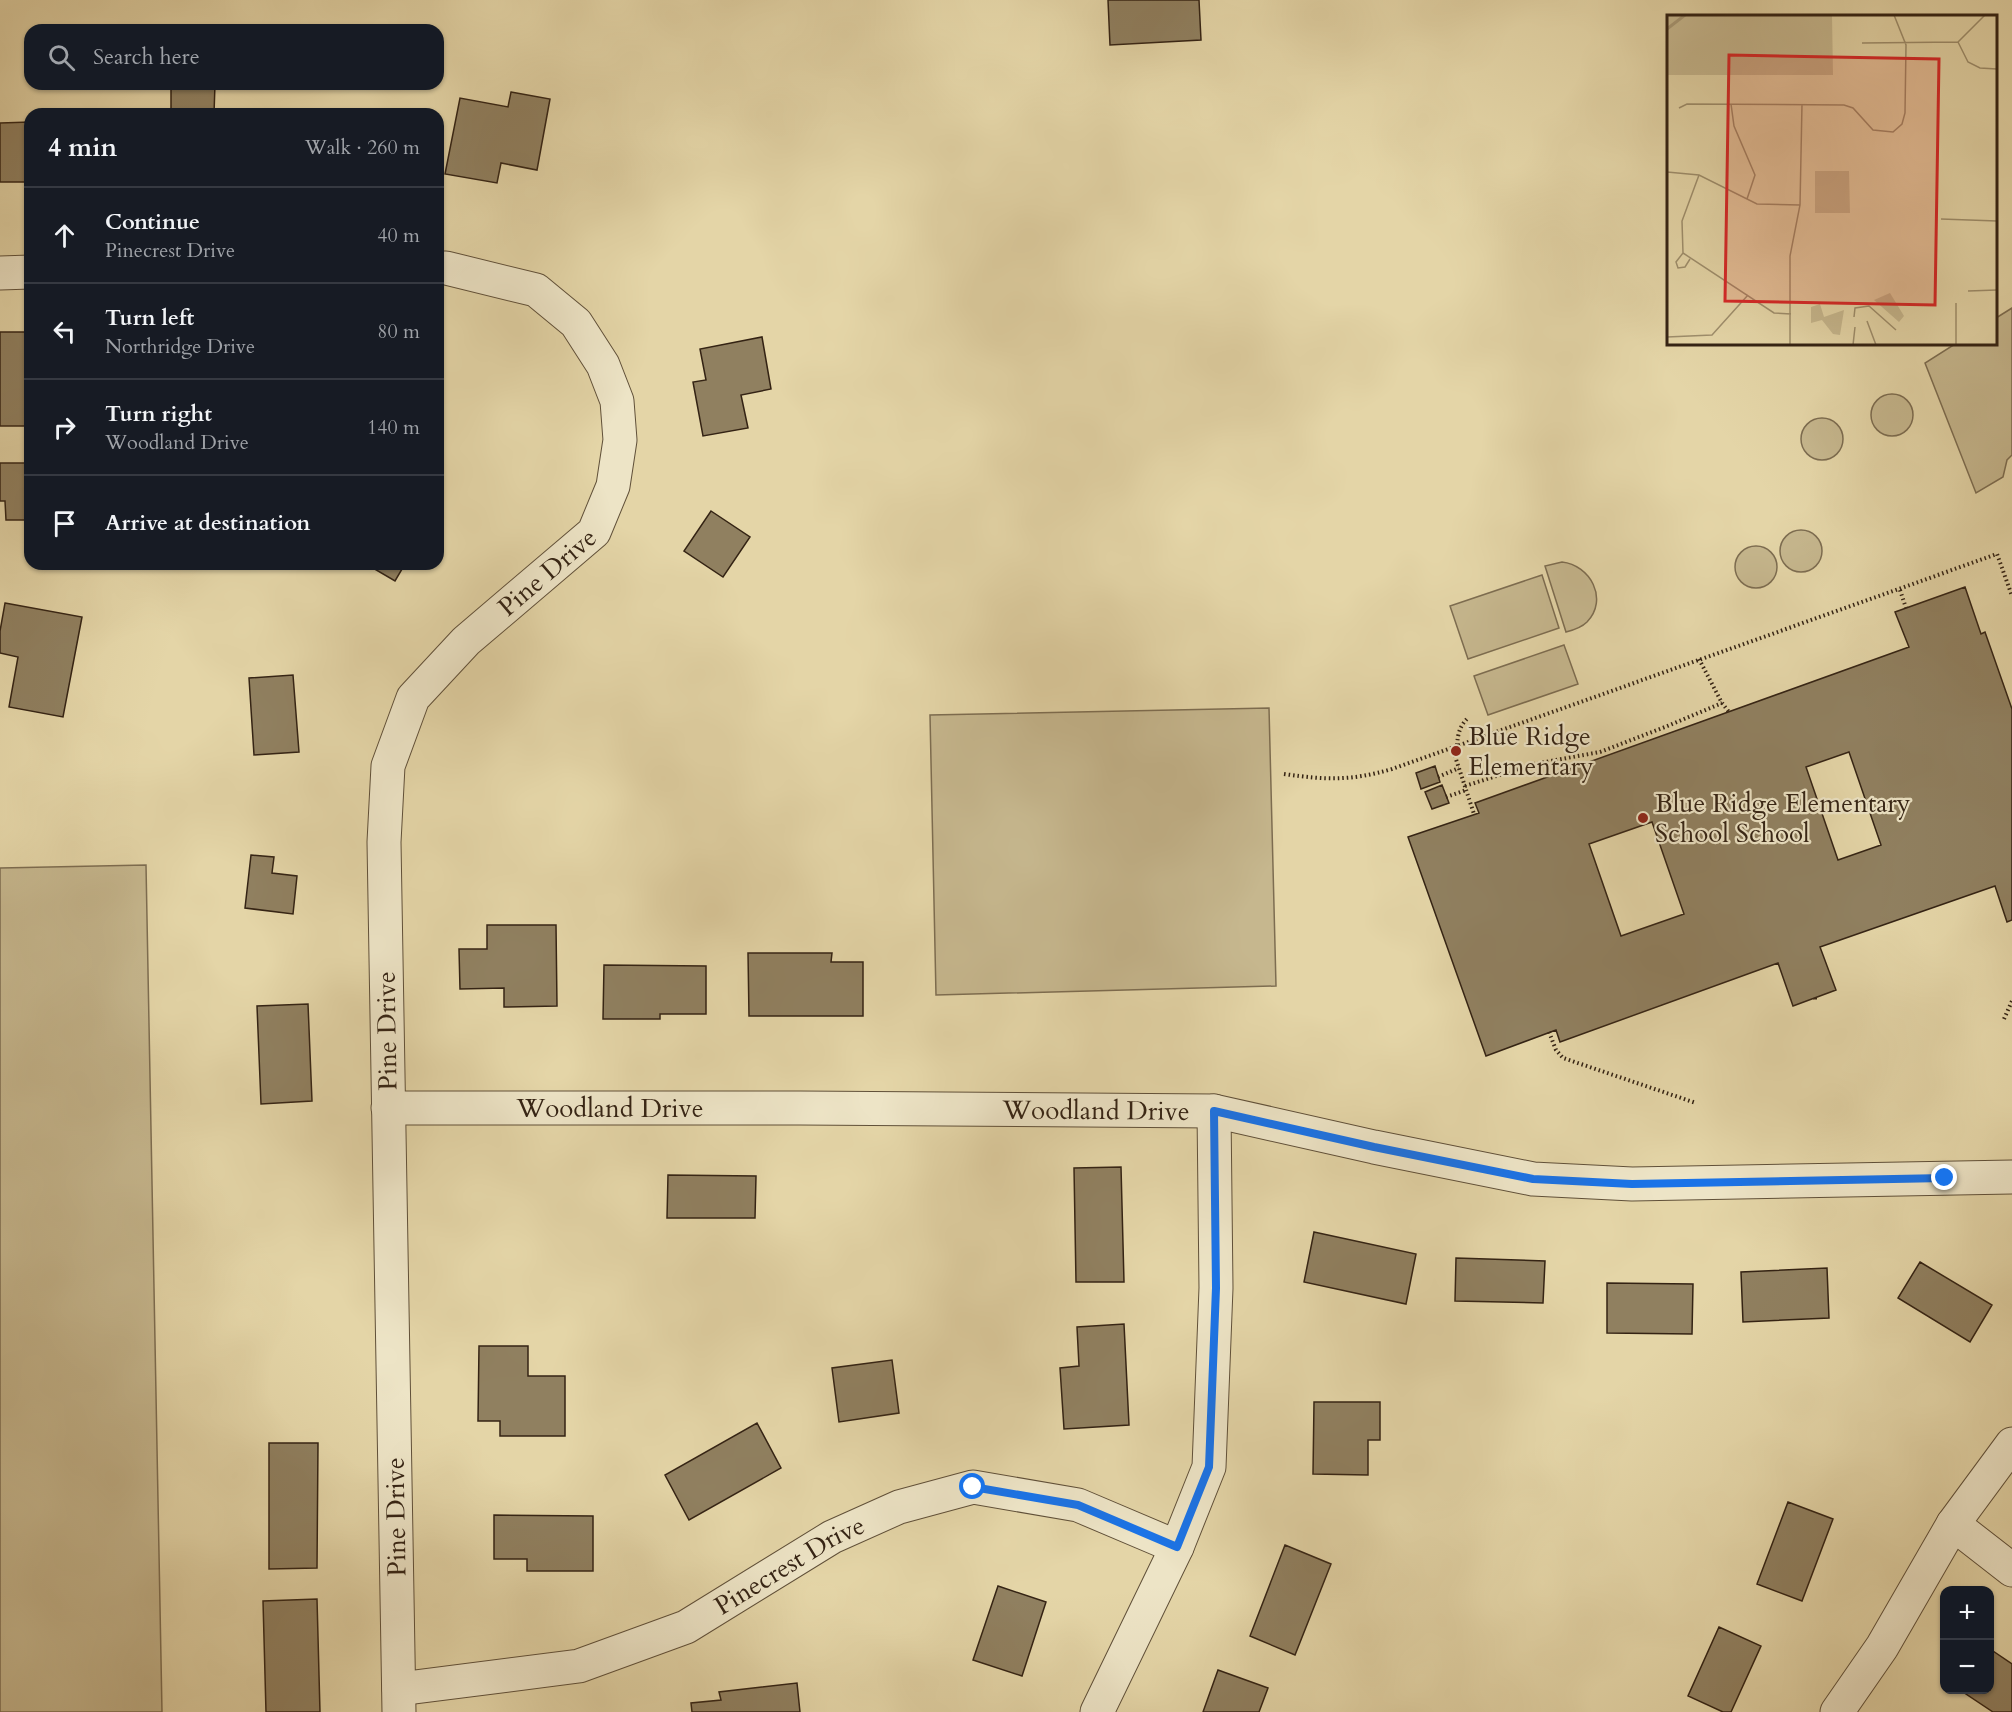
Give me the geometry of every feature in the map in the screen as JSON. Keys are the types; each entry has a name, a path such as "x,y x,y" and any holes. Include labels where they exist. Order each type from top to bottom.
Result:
{"street":[{"name":"Pine Drive","path":"399,1700 384,842 388,766 413,698 466,641 594,532 613,486 620,440 617,401 603,365 576,323 536,290 444,268"},
{"path":"0,273 24,272"},
{"name":"Woodland Drive","path":"388,1108 1214,1111 1374,1147 1533,1179 1632,1184 2012,1177"},
{"path":"1097,1712 1177,1547 1209,1467 1216,1288 1214,1111"},
{"path":"1837,1712 1882,1647 1953,1524 2012,1444"},
{"name":"Pinecrest Drive","path":"399,1700 579,1666 687,1627 832,1537 899,1507 973,1487 1078,1505 1177,1547"},
{"path":"1953,1524 2012,1570"}],"path":[{"path":"1284,774 1349,779 1392,769 1997,554 2012,596"},
{"path":"1900,590 1906,608"},
{"path":"1699,659 1722,703 1730,712"},
{"path":"1446,797 1534,764 1600,752 1722,703"},
{"path":"1469,717 1462,723 1455,746 1459,768 1474,814"},
{"path":"1438,777 1459,768"},
{"path":"2004,1018 2012,1001"},
{"path":"1550,1032 1556,1050 1563,1058 1696,1103"}],"shaded area":[{"path":"2012,308 2012,455 2007,460 2003,477 1976,493 1925,363 1953,345 1997,345 1997,317"},
{"path":"1892,394 1907,400 1913,415 1907,430 1892,436 1877,430 1871,415 1877,400"},
{"path":"1822,418 1837,424 1843,439 1837,454 1822,460 1807,454 1801,439 1807,424"},
{"path":"1801,530 1816,536 1822,551 1816,566 1801,572 1786,566 1780,551 1786,536"},
{"path":"1756,546 1771,552 1777,567 1771,582 1756,588 1741,582 1735,567 1741,552"},
{"path":"1562,562 1581,569 1593,584 1596,594 1593,613 1587,622 1566,632 1545,566"},
{"path":"1542,575 1559,628 1468,659 1450,606"},
{"path":"1564,645 1578,684 1488,715 1474,676"},
{"path":"1269,708 1276,986 936,995 930,715"},
{"path":"146,865 162,1712 0,1712 0,868"}],"building":[{"path":"1108,0 1199,0 1201,40 1110,45"},
{"path":"171,90 215,90 214,108 171,108"},
{"path":"511,92 550,99 537,170 501,163 497,183 445,174 460,98 508,107"},
{"path":"24,122 24,182 0,182 0,123"},
{"path":"0,332 24,332 24,426 0,426"},
{"path":"762,337 771,389 741,395 748,428 703,436 693,382 706,380 700,349"},
{"path":"0,463 24,463 24,520 6,520 5,501 0,501"},
{"path":"711,511 750,537 723,577 684,551"},
{"path":"376,570 401,570 395,581"},
{"name":"Blue Ridge Elementary School School","path":"1965,587 1981,634 1985,632 2012,709 2012,920 2007,922 1995,886 1820,947 1836,990 1793,1006 1778,963 1560,1042 1556,1030 1486,1056 1408,837 1479,813 1475,803 1909,647 1895,612","holes":["1849,752 1881,845 1838,860 1806,767","1652,822 1684,914 1621,936 1589,844"]},
{"path":"5,603 82,617 63,717 9,707 18,657 0,653 0,631"},
{"path":"293,675 299,752 254,755 249,678"},
{"path":"1435,766 1440,782 1421,789 1416,773"},
{"path":"1442,785 1449,803 1432,809 1425,792"},
{"path":"251,855 274,857 272,873 297,876 293,914 245,908"},
{"path":"487,925 556,925 557,1006 504,1007 504,988 460,989 459,949 487,949"},
{"path":"748,953 832,953 831,962 863,962 863,1016 749,1016"},
{"path":"604,965 706,966 706,1014 660,1014 660,1019 603,1019"},
{"path":"308,1004 312,1101 261,1104 257,1006"},
{"path":"1121,1167 1124,1282 1076,1282 1074,1168"},
{"path":"668,1175 756,1176 755,1218 667,1218"},
{"path":"1314,1232 1416,1254 1406,1304 1304,1282"},
{"path":"1456,1258 1545,1261 1543,1303 1455,1301"},
{"path":"1920,1262 1992,1305 1970,1342 1898,1298"},
{"path":"1827,1268 1829,1318 1743,1322 1741,1272"},
{"path":"1607,1283 1693,1284 1692,1334 1607,1333"},
{"path":"1124,1324 1129,1425 1064,1429 1060,1368 1079,1366 1077,1327"},
{"path":"479,1346 528,1346 528,1376 565,1376 565,1436 500,1436 500,1421 478,1421"},
{"path":"892,1360 899,1413 839,1422 832,1368"},
{"path":"1314,1402 1380,1402 1380,1440 1368,1440 1368,1475 1313,1474"},
{"path":"757,1423 781,1468 689,1520 665,1475"},
{"path":"269,1443 318,1443 317,1568 269,1569"},
{"path":"1788,1502 1833,1519 1802,1601 1757,1584"},
{"path":"494,1515 593,1516 593,1571 527,1571 527,1559 494,1559"},
{"path":"1285,1545 1331,1564 1295,1655 1250,1636"},
{"path":"998,1586 1046,1602 1022,1676 973,1660"},
{"path":"317,1599 320,1712 266,1712 263,1601"},
{"path":"1719,1627 1761,1646 1731,1712 1723,1712 1688,1696"},
{"path":"1994,1652 2012,1664 2012,1712 1993,1712 1966,1694 1994,1694"},
{"path":"1218,1670 1268,1688 1259,1712 1203,1712"},
{"path":"797,1683 800,1712 692,1712 691,1703 721,1700 719,1692"}],"place":[{"name":"Blue Ridge Elementary","path":"1456,751"},
{"name":"Blue Ridge Elementary School School","path":"1643,818"}],"route":[{"path":"973,1487 1078,1505 1177,1547 1209,1467 1216,1288 1214,1111 1374,1147 1533,1179 1632,1184 1945,1178"}]}
